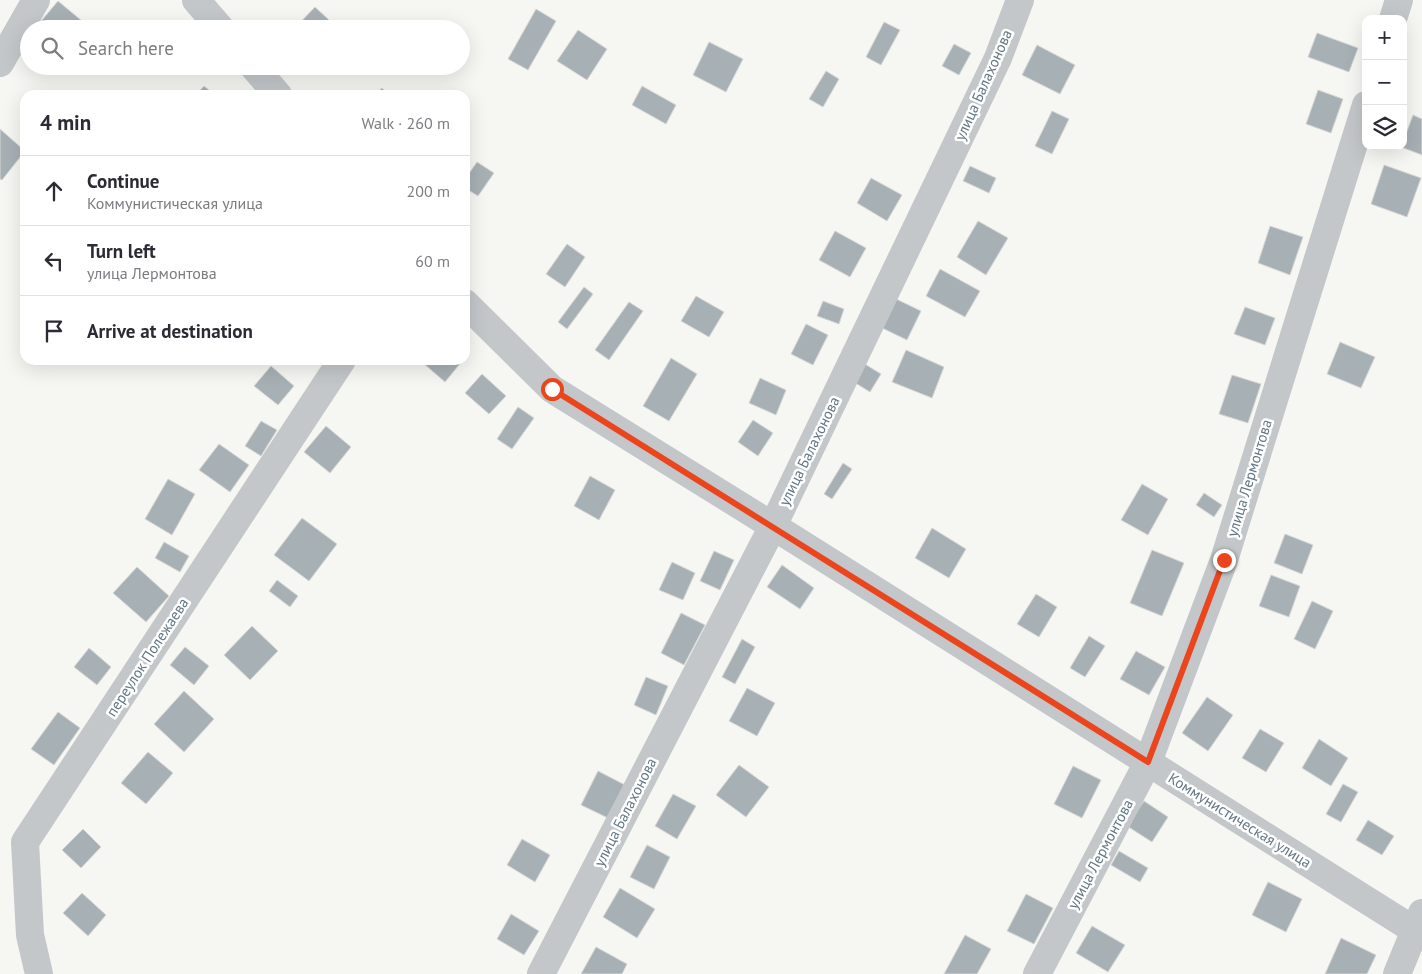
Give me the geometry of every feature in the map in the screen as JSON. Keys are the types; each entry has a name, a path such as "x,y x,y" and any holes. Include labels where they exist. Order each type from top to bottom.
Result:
{"street":[{"path":"25,20 36,0"},
{"path":"196,0 213,20"},
{"name":"улица Балахонова","path":"542,974 772,526 998,58 1020,0"},
{"path":"1394,15 1399,0"},
{"path":"0,63 20,28"},
{"path":"261,75 274,90"},
{"name":"улица Лермонтова","path":"1037,974 1148,762 1224,560 1362,118"},
{"name":"Коммунистическая улица","path":"470,308 552,389 1148,762 1420,926"},
{"name":"переулок Полежаева","path":"39,974 30,935 25,842 339,365"},
{"path":"1397,974 1420,926"}],"building":[{"path":"58,1 81,20 42,20"},
{"path":"315,7 329,20 303,20"},
{"path":"536,9 556,21 528,70 508,59"},
{"path":"884,22 900,30 881,65 866,57"},
{"path":"578,30 607,49 587,80 557,61"},
{"path":"1317,33 1358,48 1349,72 1308,57"},
{"path":"709,42 743,59 726,92 693,75"},
{"path":"954,44 971,53 959,75 942,66"},
{"path":"1037,45 1075,65 1060,94 1022,75"},
{"path":"826,71 839,79 823,107 809,99"},
{"path":"204,86 209,90 200,90"},
{"path":"642,86 676,105 666,124 632,105"},
{"path":"1318,90 1343,99 1331,133 1306,124"},
{"path":"1052,111 1069,119 1052,154 1035,146"},
{"path":"1413,115 1422,119 1422,155 1407,149 1407,131"},
{"path":"0,129 20,147 20,157 2,180 0,179"},
{"path":"477,162 494,173 478,196 470,191 470,172"},
{"path":"1384,165 1421,178 1407,217 1371,204"},
{"path":"970,166 996,178 989,193 963,181"},
{"path":"871,178 902,195 887,221 857,203"},
{"path":"978,221 1008,238 986,275 957,257"},
{"path":"1270,226 1303,237 1290,275 1258,263"},
{"path":"835,231 866,248 850,277 819,260"},
{"path":"567,244 585,257 565,287 546,274"},
{"path":"940,269 980,291 965,317 926,296"},
{"path":"584,287 593,294 567,329 558,322"},
{"path":"696,296 724,312 709,337 681,321"},
{"path":"892,297 921,311 907,340 878,326"},
{"path":"823,301 844,309 839,324 817,316"},
{"path":"629,302 643,311 609,360 595,350"},
{"path":"1245,307 1275,318 1265,345 1234,334"},
{"path":"806,324 828,335 813,365 791,354"},
{"path":"1340,342 1375,357 1361,388 1327,374"},
{"path":"906,350 944,367 932,398 892,382"},
{"path":"671,358 697,374 669,421 643,406"},
{"path":"860,361 881,374 870,392 849,379"},
{"path":"425,365 459,365 445,382"},
{"path":"271,366 294,386 278,405 254,386"},
{"path":"482,374 506,396 489,414 465,393"},
{"path":"1232,375 1261,384 1248,423 1219,414"},
{"path":"760,378 786,390 776,415 749,403"},
{"path":"518,407 534,418 512,449 497,439"},
{"path":"753,420 773,433 758,456 738,442"},
{"path":"261,421 277,430 261,456 245,446"},
{"path":"326,426 351,447 330,473 304,452"},
{"path":"219,444 249,465 230,492 199,470"},
{"path":"843,463 852,469 832,499 824,494"},
{"path":"590,476 615,490 599,520 574,506"},
{"path":"168,479 195,494 172,535 145,519"},
{"path":"1142,484 1168,499 1148,535 1121,520"},
{"path":"1204,493 1222,505 1214,517 1196,505"},
{"path":"302,518 337,544 309,581 274,555"},
{"path":"932,528 966,549 949,578 915,558"},
{"path":"1285,534 1313,545 1302,574 1274,563"},
{"path":"164,542 189,556 180,572 155,558"},
{"path":"1152,550 1184,563 1162,616 1130,603"},
{"path":"714,551 734,560 720,590 700,581"},
{"path":"672,562 695,573 683,600 659,590"},
{"path":"782,565 814,588 800,609 767,587"},
{"path":"137,567 169,596 146,622 113,593"},
{"path":"1271,575 1300,586 1289,617 1259,606"},
{"path":"277,580 298,596 290,607 269,591"},
{"path":"1036,594 1057,607 1039,637 1017,624"},
{"path":"1312,601 1333,611 1315,649 1294,639"},
{"path":"681,613 705,625 684,665 661,653"},
{"path":"252,626 278,651 250,680 224,655"},
{"path":"1089,636 1105,646 1085,677 1070,668"},
{"path":"742,639 755,647 735,684 722,677"},
{"path":"185,647 209,666 194,685 170,665"},
{"path":"89,648 111,667 97,685 74,667"},
{"path":"1136,651 1165,667 1149,695 1120,679"},
{"path":"646,677 668,686 656,715 634,705"},
{"path":"747,688 775,703 757,736 729,721"},
{"path":"184,691 214,719 184,752 154,724"},
{"path":"1207,697 1233,715 1208,751 1182,733"},
{"path":"58,712 80,728 54,765 31,749"},
{"path":"1260,729 1284,743 1266,772 1242,758"},
{"path":"1319,739 1348,758 1331,786 1302,768"},
{"path":"148,752 173,773 146,804 121,783"},
{"path":"739,765 769,787 746,817 716,795"},
{"path":"1073,766 1101,780 1082,818 1054,804"},
{"path":"598,771 625,785 608,818 581,805"},
{"path":"1343,784 1358,792 1341,822 1326,814"},
{"path":"673,794 696,806 677,839 655,826"},
{"path":"1144,801 1168,817 1152,842 1127,826"},
{"path":"1368,820 1394,836 1382,855 1356,840"},
{"path":"83,829 101,847 81,868 62,850"},
{"path":"522,839 550,855 535,882 507,865"},
{"path":"647,845 670,857 654,889 630,877"},
{"path":"1119,851 1148,868 1140,882 1111,865"},
{"path":"1268,882 1302,899 1286,932 1252,915"},
{"path":"620,888 655,909 637,938 603,917"},
{"path":"82,893 106,915 88,936 63,913"},
{"path":"1026,894 1053,908 1034,944 1007,931"},
{"path":"511,914 539,931 524,955 497,939"},
{"path":"1092,926 1125,945 1108,972 1076,953"},
{"path":"965,935 991,949 977,974 944,974"},
{"path":"1341,938 1376,955 1367,974 1325,974"},
{"path":"596,947 627,964 622,974 581,974"}],"route":[{"path":"552,389 1148,762 1224,560"}]}
